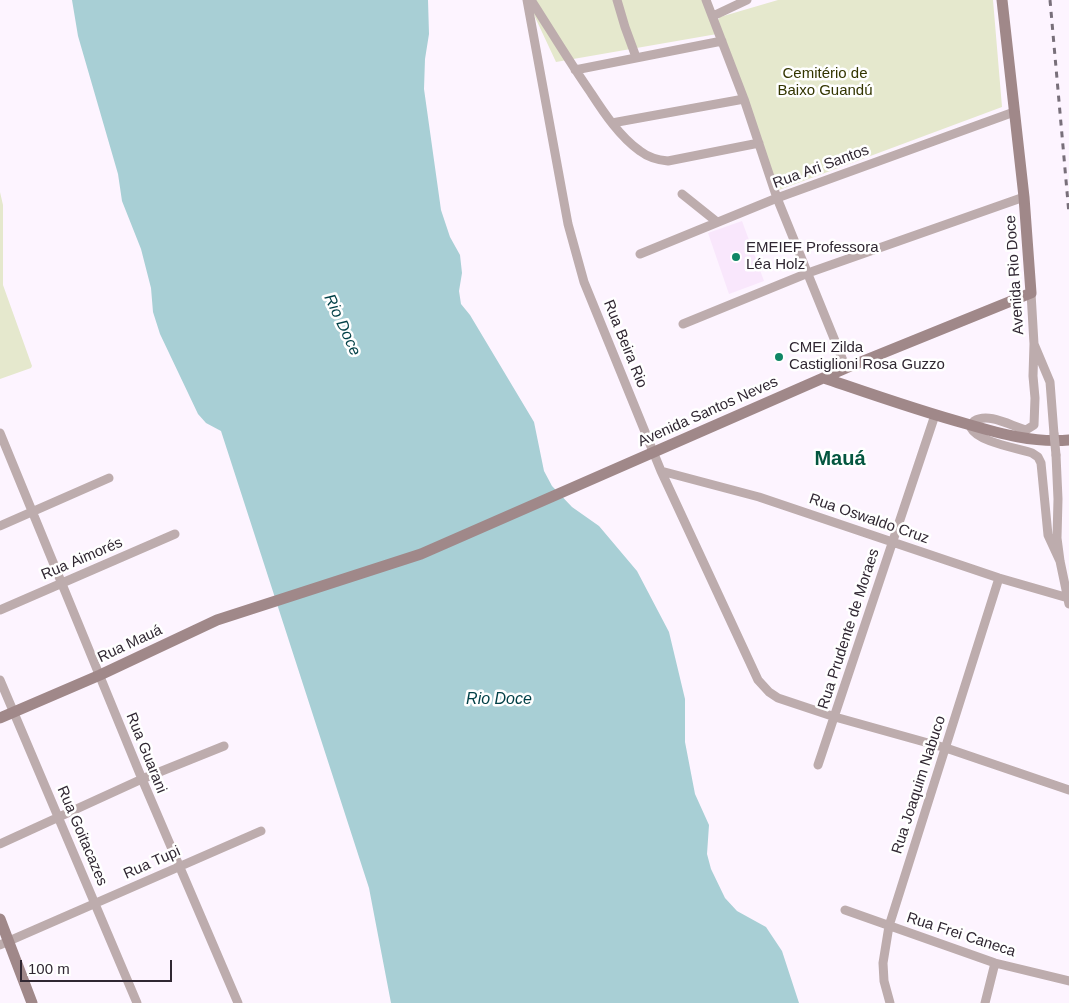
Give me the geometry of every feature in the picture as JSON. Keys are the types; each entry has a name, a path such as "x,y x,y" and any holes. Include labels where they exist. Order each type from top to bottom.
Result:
{"street":[{"name":"Rua Beira Rio","path":"527,0 568,224 576,257 584,282 661,471 758,680 768,692 778,698 835,717"},
{"path":"531,0 574,70 612,123 638,150 656,160 668,161 759,143"},
{"path":"617,0 636,57"},
{"path":"706,0 744,99 777,198 846,368"},
{"path":"713,16 748,0"},
{"name":"Avenida Rio Doce","path":"1002,0 1024,197 1034,344 1050,382 1058,499 1057,538 1068,601"},
{"path":"574,70 722,41"},
{"path":"612,123 744,99"},
{"name":"Rua Ari Santos","path":"640,254 777,198 1014,112"},
{"path":"682,194 717,222"},
{"path":"683,324 808,273 1024,197"},
{"name":"Avenida Santos Neves","path":"274,603 421,554 846,368 1031,293"},
{"path":"971,426 976,419 983,418 992,419 1024,430 1032,428 1035,420 1034,344"},
{"path":"824,378 935,416 971,426 1032,440 1051,442 1069,440"},
{"name":"Rua Prudente de Moraes","path":"818,765 935,416"},
{"path":"971,426 974,433 981,438 1032,453 1038,457 1041,463 1048,535 1060,561"},
{"name":"Rua Guarani","path":"0,433 142,779 238,1003"},
{"name":"Rua Oswaldo Cruz","path":"661,471 758,497 1068,601"},
{"path":"0,526 109,478"},
{"name":"Rua Aimorés","path":"0,610 175,534"},
{"name":"Rua Joaquim Nabuco","path":"890,1003 884,981 883,964 889,926 999,578"},
{"name":"Rua Mauá","path":"0,718 100,675 217,620 274,603"},
{"name":"Rua Goitacazes","path":"0,680 137,1003"},
{"path":"835,717 946,748 1069,790"},
{"path":"0,844 142,779 224,746"},
{"name":"Rua Tupi","path":"4,943 261,831"},
{"name":"Rua Frei Caneca","path":"846,910 995,963 1069,981"},
{"path":"0,919 4,943 32,1003"},
{"path":"986,1003 995,963"}],"shaded area":[{"name":"EMEIEF Professora Léa Holz","path":"742,221 764,281 729,294 708,233"}],"green space":[{"name":"Cemitério de Baixo Guandú","path":"527,0 705,0 715,24 720,17 778,0 993,0 1002,107 779,190 717,34 556,62"},
{"path":"0,192 3,205 3,285 32,366 0,379"}],"water":[{"name":"Rio Doce","path":"72,0 428,0 429,34 425,59 424,89 441,210 450,237 460,255 462,273 459,291 461,304 470,315 534,422 544,471 552,486 572,507 599,526 637,571 669,632 685,699 685,742 695,794 709,825 707,854 711,869 725,898 737,911 766,927 782,951 799,1003 391,1003 369,888 221,431 206,423 198,414 160,334 153,312 151,288 141,249 122,201 118,174 78,36"}],"railway":[{"path":"1050,0 1069,214"}],"place":[{"name":"EMEIEF Professora Léa Holz","path":"736,257"},
{"name":"CMEI Zilda Castiglioni Rosa Guzzo","path":"779,357"}],"district":[{"name":"Mauá","path":"840,459"}]}
